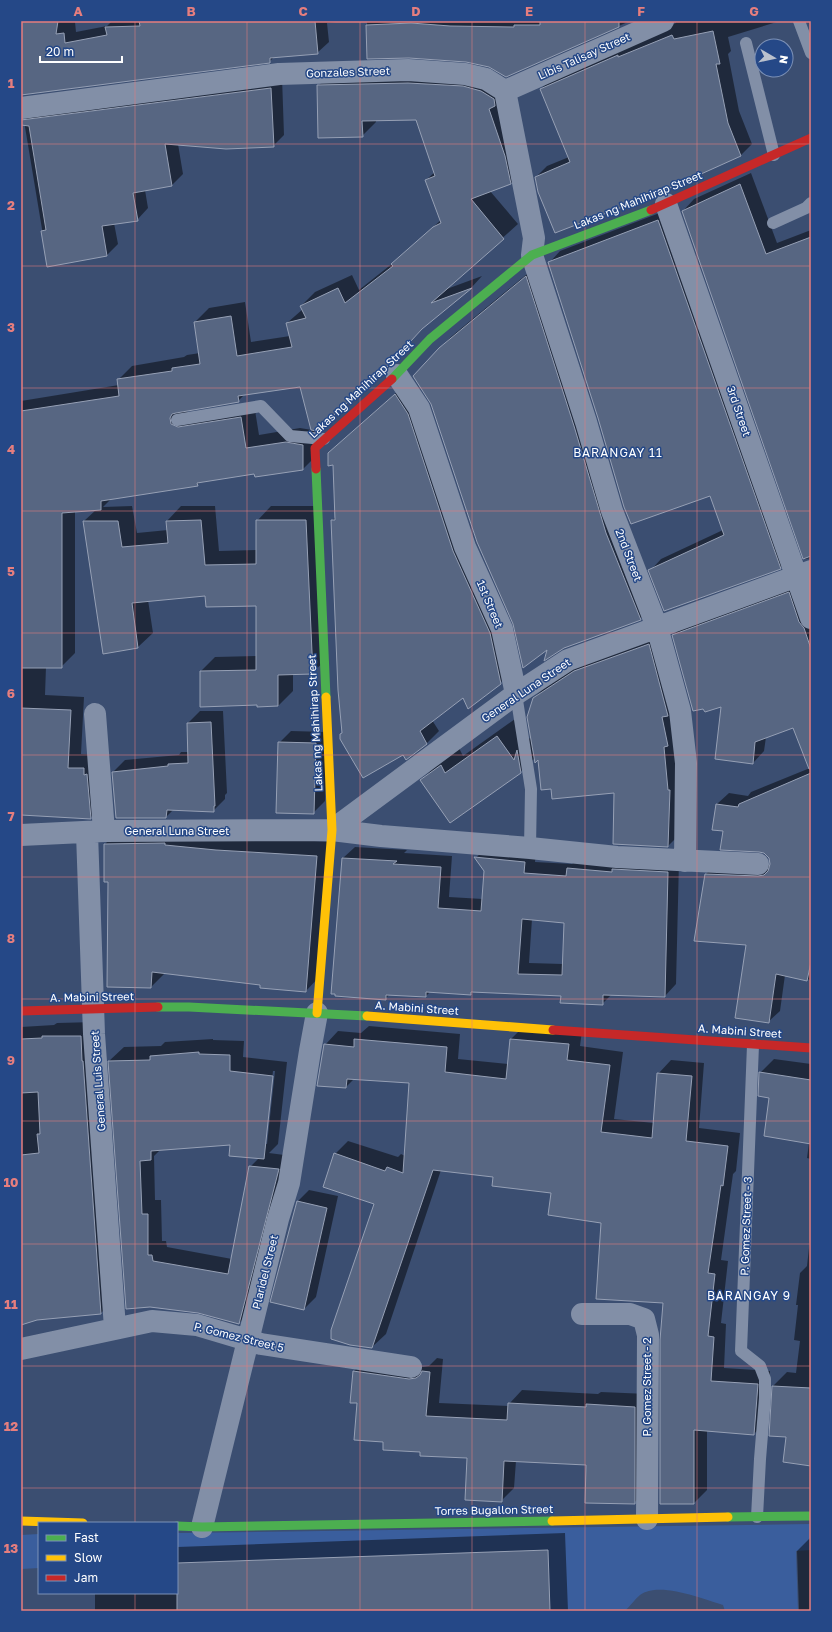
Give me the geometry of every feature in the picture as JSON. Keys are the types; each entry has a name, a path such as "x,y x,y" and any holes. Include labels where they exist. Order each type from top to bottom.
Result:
{"street":[{"name":"Libis Talisay Street","path":"505,91 663,21"},
{"name":"Gonzales Street","path":"21,108 279,74 408,70 465,74 486,79 505,91"},
{"path":"505,91 534,238 532,255"},
{"name":"Lakas ng Mahihirap Street","path":"317,1014 332,830 315,448 397,374 430,339 532,255 666,204 811,138"},
{"name":"3rd Street","path":"666,204 804,573 811,618"},
{"name":"2nd Street","path":"532,255 586,422 612,511 657,627 680,711 686,763 685,861"},
{"name":"1st Street","path":"397,374 419,408 465,547 502,629 516,694"},
{"name":"General Luna Street","path":"332,830 516,694 568,660 804,573"},
{"name":"General Luis Street","path":"95,714 96,832 94,1034 115,1328"},
{"name":"General Luna Street","path":"21,835 96,832 332,830 381,836 530,848 617,857 758,864"},
{"name":"A. Mabini Street","path":"21,1011 94,1008 189,1007 317,1014 811,1048"},
{"name":"Plaridel Street","path":"202,1527 278,1219 289,1183 317,1014"},
{"name":"P. Gomez Street - 2","path":"582,1314 630,1314 644,1319 648,1335 647,1519"},
{"name":"P. Gomez Street 5","path":"21,1349 152,1321 197,1326 249,1341 330,1356 411,1367"},
{"name":"Torres Bugallon Street","path":"178,1526 202,1527 811,1516"},
{"path":"21,1521 52,1522"}],"lane":[{"path":"799,21 811,53"},
{"path":"746,43 774,155"},
{"path":"773,223 806,208 811,203"},
{"path":"177,420 261,406 290,436 324,440"},
{"name":"1st Street","path":"516,694 532,789 530,848"},
{"name":"P. Gomez Street - 3","path":"753,1045 741,1351 760,1366 765,1379 757,1517"}],"shaded area":[{"path":"811,1524 811,1550 796,1551 798,1611 725,1611 723,1605 704,1599 681,1592 658,1590 648,1591 640,1595 625,1611 550,1611 548,1550 178,1563 178,1533"},
{"path":"38,1534 38,1568 21,1569 21,1535"}],"building":[{"path":"21,21 58,21 56,34 64,33 65,43 107,35 105,27 140,26 139,21 315,21 318,54 270,58 270,63 21,95"},
{"path":"540,21 619,21 619,27 506,77 489,67 466,62 409,58 367,59 366,25 411,23 450,26 514,27 514,25 540,25"},
{"path":"713,31 720,64 716,64 728,123 741,156 661,192 555,233 538,192 535,177 570,162 540,89 618,55 618,57 672,35 674,39"},
{"path":"408,83 463,86 481,91 494,99 495,106 489,109 505,156 511,184 471,199 504,239 431,303 472,288 422,329 388,366 316,431 311,430 300,387 238,396 239,402 172,414 170,418 171,424 178,427 241,417 246,448 286,442 303,445 303,470 255,477 254,474 197,483 198,486 101,501 101,510 62,513 62,668 21,668 21,411 119,396 117,379 172,371 172,368 200,364 194,322 231,316 237,356 292,347 286,323 306,318 300,306 338,288 345,303 393,266 391,264 433,227 441,223 425,180 435,176 416,120 362,121 363,137 318,138 317,85"},
{"path":"271,88 274,147 226,149 165,144 172,186 133,193 138,221 102,226 107,256 47,267 41,231 46,230 29,126 21,125 21,120"},
{"path":"740,184 766,254 811,237 811,556 803,559 682,211"},
{"path":"658,220 781,569 664,611 648,570 724,535 710,496 631,524 624,507 598,418 548,262"},
{"path":"526,276 574,426 606,533 641,620 564,648 544,661 547,650 523,668 513,624 477,542 431,404 413,376 439,348"},
{"path":"395,394 408,414 453,551 490,633 501,684 468,709 463,698 420,731 427,744 406,760 403,755 363,778 340,739 340,734 342,733 338,690 331,520 335,520 333,465 328,466 328,453"},
{"path":"201,520 205,565 256,564 256,520 306,520 313,674 278,675 278,706 257,707 257,705 200,707 200,671 256,670 256,606 206,607 205,596 132,603 138,648 103,654 83,521 118,521 122,547 168,543 166,521"},
{"path":"789,592 799,622 804,628 811,649 811,769 809,769 793,728 755,742 753,764 715,759 721,707 705,712 703,709 693,711 672,635"},
{"path":"649,644 668,716 662,717 668,746 664,747 668,790 670,790 668,847 613,844 614,793 552,799 551,789 541,790 538,760 535,763 527,717 533,698 574,671"},
{"path":"21,708 71,710 68,768 84,768 84,775 87,774 91,819 21,815"},
{"path":"211,722 214,812 167,810 166,818 116,818 112,772 168,766 168,764 188,763 187,723"},
{"path":"497,736 514,760 517,750 521,773 450,823 420,780 441,765 445,773"},
{"path":"278,742 316,743 314,814 276,813"},
{"path":"811,773 811,962 807,981 776,974 769,1023 735,1018 746,945 694,941 705,874 758,876 764,875 768,871 770,864 769,858 764,853 720,850 723,831 712,830 716,804 738,807 739,804"},
{"path":"165,843 165,845 216,850 317,856 306,992 260,988 260,985 152,972 151,988 107,987 108,882 104,882 104,844"},
{"path":"474,857 525,862 524,873 566,876 567,868 612,872 612,869 668,872 665,997 603,995 603,1005 560,1003 561,996 471,992 471,995 426,992 426,997 386,995 386,1000 335,996 335,994 331,994 342,858 397,861 393,864 441,867 438,908 481,911 484,871","holes":["522,919 564,923 562,975 518,974"]},
{"path":"42,1036 81,1036 101,1314 37,1320 21,1325 21,1155 39,1153 37,1134 40,1134 38,1092 21,1093 21,1039 42,1038"},
{"path":"354,1039 447,1047 445,1072 506,1079 510,1039 569,1044 567,1060 610,1065 601,1132 652,1138 657,1073 692,1076 686,1141 728,1146 723,1186 721,1185 708,1273 715,1274 708,1336 714,1337 711,1381 758,1384 754,1435 694,1430 694,1504 660,1504 660,1340 663,1303 596,1299 601,1223 548,1215 551,1193 492,1186 493,1177 433,1170 372,1348 350,1345 331,1339 331,1330 374,1204 323,1187 334,1153 385,1171 387,1167 403,1173 409,1083 347,1079 346,1088 317,1086 324,1044 354,1047"},
{"path":"199,1052 199,1054 230,1055 230,1071 273,1076 264,1159 229,1156 230,1145 151,1151 151,1160 140,1161 142,1214 148,1214 148,1255 152,1255 153,1261 228,1274 249,1166 279,1169 239,1324 198,1313 150,1307 126,1309 108,1061 150,1060 150,1056"},
{"path":"759,1072 811,1080 811,1144 764,1136 769,1098 758,1096"},
{"path":"297,1201 327,1208 304,1310 270,1302"},
{"path":"353,1371 409,1379 416,1378 422,1371 430,1372 426,1416 507,1420 508,1403 586,1407 586,1404 635,1407 635,1504 585,1503 586,1465 504,1461 502,1502 465,1500 467,1458 420,1456 420,1452 383,1450 383,1442 354,1440 357,1403 350,1403"},
{"path":"772,1386 811,1388 811,1466 783,1462 786,1437 769,1436"},
{"path":"548,1550 550,1611 177,1611 178,1563"}],"traffic: fast":[{"path":"392,379 430,339 532,255 651,210"},
{"path":"316,469 326,697"},
{"path":"158,1007 189,1007 367,1016"},
{"path":"728,1517 811,1516"},
{"path":"178,1526 202,1527 552,1521"}],"traffic: slow":[{"path":"317,1013 332,830 326,697"},
{"path":"367,1016 553,1030"},
{"path":"552,1521 728,1517"},
{"path":"21,1521 52,1522"}],"traffic: jam":[{"path":"651,210 811,138"},
{"path":"316,469 315,448 392,379"},
{"path":"21,1011 158,1007"},
{"path":"553,1030 811,1048"}],"district":[{"name":"BARANGAY 11","path":"618,453"},
{"name":"BARANGAY 9","path":"749,1296"}]}
